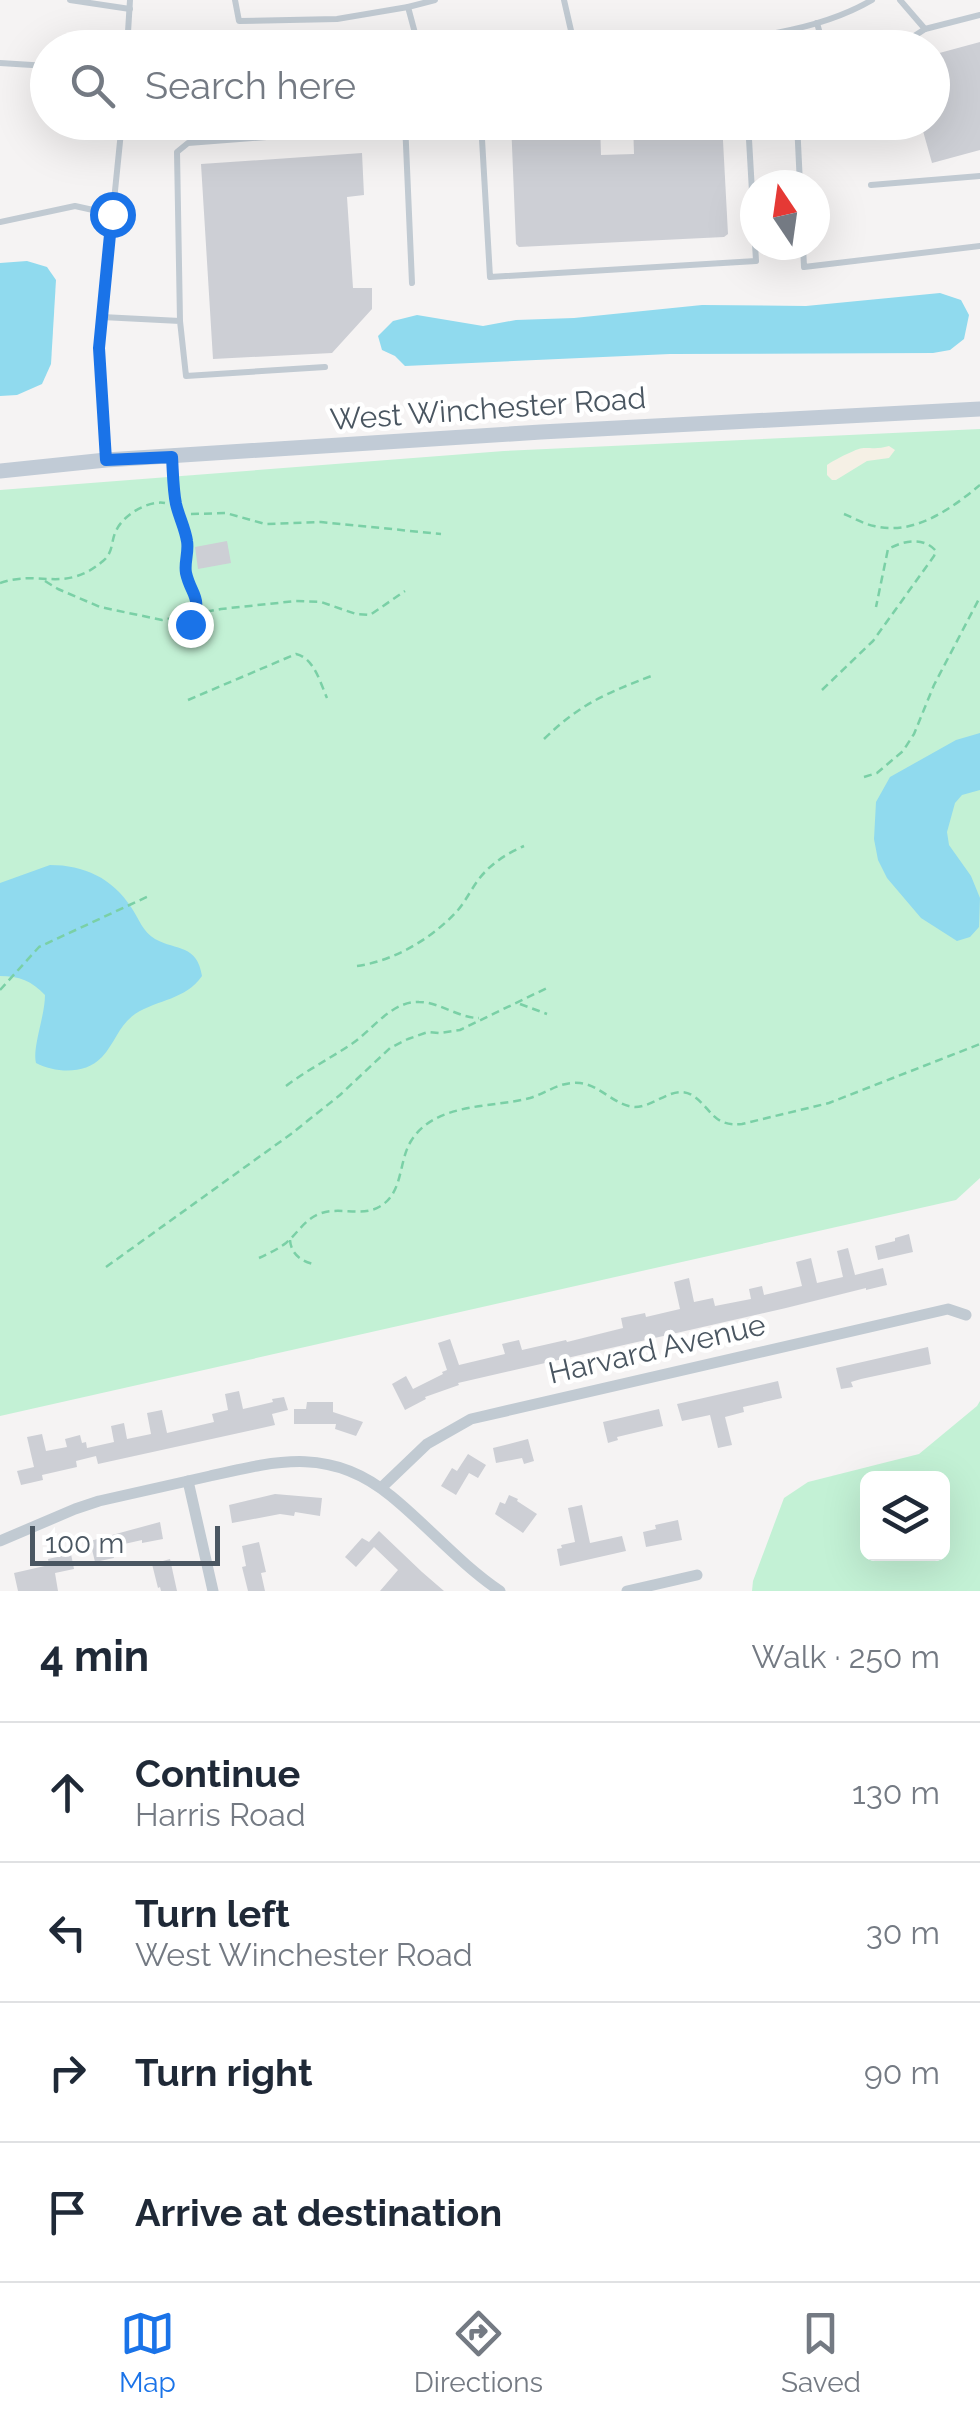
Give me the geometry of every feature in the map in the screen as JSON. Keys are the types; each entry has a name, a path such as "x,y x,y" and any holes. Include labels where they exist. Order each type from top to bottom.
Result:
{"main road":[{"name":"West Winchester Road","path":"0,472 106,460 542,432 980,410"}],"street":[{"name":"Harvard Avenue","path":"381,1488 427,1444 471,1419 948,1309 966,1315"},
{"path":"0,1541 75,1509 262,1464 304,1460 344,1468 367,1478 500,1591"},
{"path":"188,1481 213,1591"},
{"path":"633,1590 697,1575"}],"lane":[{"path":"70,0 130,4 128,30"},
{"path":"235,0 240,21 337,20 435,0"},
{"path":"564,0 572,30"},
{"path":"844,0 850,11"},
{"path":"786,30 817,23 872,0"},
{"path":"900,0 925,29 980,15"},
{"path":"408,6 414,30"},
{"path":"817,23 819,30"},
{"path":"0,63 30,65"},
{"path":"106,460 99,348 120,140"},
{"path":"217,140 188,142 177,152 180,322 186,376 325,367"},
{"path":"406,140 412,282"},
{"path":"482,140 490,277 756,261 749,140"},
{"path":"797,140 799,170"},
{"path":"870,185 980,176"},
{"path":"0,222 75,206 112,214"},
{"path":"803,260 804,266 980,246"},
{"path":"102,317 180,322"},
{"path":"172,457 176,504 185,526 188,549 186,572"}],"path":[{"path":"844,514 871,526 888,528 919,523 946,512 980,485"},
{"path":"0,582 17,578 57,582 72,578 108,557 121,522 133,512 158,502 196,515 226,514 265,524 322,522 441,534"},
{"path":"822,690 873,641 934,556 936,551 931,546 909,542 888,549 876,607"},
{"path":"186,572 195,592 196,614 190,624"},
{"path":"44,580 100,607 162,620 296,601 333,604 364,616 406,591"},
{"path":"864,777 890,764 908,743 980,597"},
{"path":"188,700 296,654 309,660 327,698"},
{"path":"544,739 576,710 654,675"},
{"path":"358,966 396,956 437,928 456,912 485,872 524,846"},
{"path":"0,990 39,947 151,895"},
{"path":"106,1267 292,1134 390,1048 428,1032 460,1030 547,988"},
{"path":"286,1086 404,1004 418,1002 470,1018 486,1018"},
{"path":"516,1004 547,1014"},
{"path":"259,1258 322,1212 380,1207 397,1186 407,1148 417,1133 468,1107 529,1098 559,1084 579,1082 628,1106 639,1107 684,1092 723,1123 742,1124 829,1103 980,1044"},
{"path":"290,1239 295,1255 314,1264"}],"green space":[{"path":"980,429 980,1178 956,1200 0,1416 0,490 504,451"},
{"path":"980,1401 980,1591 752,1591 784,1498 808,1482 919,1454"}],"sand":[{"path":"889,446 895,450 889,458 867,461 836,480 827,475 827,465 846,455 861,448"}],"water":[{"path":"27,261 47,267 56,280 51,364 42,384 17,395 0,396 0,263"},
{"path":"940,293 961,300 969,315 964,339 950,350 933,353 670,354 405,366 382,350 378,336 393,321 417,315 483,326 702,305 806,306"},
{"path":"980,733 980,790 962,795 955,803 947,832 949,845 971,876 980,898 979,927 970,937 957,941 921,918 887,878 874,839 876,802 890,777 956,740"},
{"path":"50,865 74,867 106,881 123,897 151,936 191,953 202,976 188,990 135,1014 95,1063 79,1069 52,1069 36,1063 45,995 25,980 0,976 0,883"}],"building":[{"path":"980,42 980,150 932,163 926,140 950,140 950,50"},
{"path":"512,140 601,140 601,155 634,154 634,140 723,140 728,234 724,237 519,247"},
{"path":"362,153 364,195 347,197 353,288 372,288 372,309 332,353 213,359 201,164"},
{"path":"227,541 231,563 198,569 195,547"},
{"path":"909,1234 913,1252 878,1260 875,1246"},
{"path":"848,1248 855,1275 883,1268 887,1285 458,1383 405,1410 392,1384 406,1376 413,1389 443,1374 447,1370 438,1343 450,1339 459,1365 505,1354 502,1344 519,1340 522,1350 567,1342 623,1328 621,1318 680,1309 674,1282 689,1278 694,1302 713,1298 715,1306 751,1299 749,1289 762,1286 764,1295 802,1286 796,1262 811,1258 817,1283 843,1277 837,1251"},
{"path":"928,1347 931,1364 861,1379 851,1382 853,1387 841,1389 836,1368"},
{"path":"778,1381 782,1398 743,1407 744,1412 725,1417 732,1445 718,1448 710,1415 682,1421 677,1404"},
{"path":"239,1391 243,1409 284,1397 288,1410 272,1414 275,1425 98,1464 96,1456 76,1461 77,1467 42,1475 43,1480 21,1485 17,1471 34,1467 27,1437 42,1434 46,1451 67,1447 65,1439 80,1435 87,1448 114,1442 111,1426 124,1423 127,1439 151,1434 147,1413 162,1410 167,1433 214,1422 212,1414 228,1410 225,1394"},
{"path":"307,1402 333,1402 333,1412 363,1422 356,1436 335,1429 336,1424 294,1424 294,1409 306,1409"},
{"path":"659,1409 663,1426 617,1437 618,1440 608,1443 603,1422"},
{"path":"528,1439 534,1461 524,1464 522,1458 496,1463 493,1448"},
{"path":"468,1454 486,1465 478,1478 469,1473 456,1495 441,1486 452,1468 457,1471"},
{"path":"275,1494 322,1498 320,1516 295,1512 294,1516 280,1514 232,1523 229,1505"},
{"path":"509,1495 537,1514 523,1533 495,1514 500,1502 505,1504"},
{"path":"582,1505 590,1543 622,1536 626,1551 560,1566 557,1549 575,1542 568,1508"},
{"path":"678,1520 682,1540 646,1547 643,1532"},
{"path":"160,1522 163,1539 111,1547 114,1558 95,1562 90,1541"},
{"path":"379,1531 444,1591 380,1591 398,1570 374,1547 356,1567 345,1557 362,1538 369,1542"},
{"path":"259,1542 266,1572 261,1573 265,1591 248,1591 242,1546"},
{"path":"71,1554 74,1569 55,1573 58,1591 18,1591 14,1573 49,1565 48,1559"},
{"path":"170,1559 177,1591 161,1591 152,1564"}],"route":[{"path":"112,214 99,348 106,460 172,457 176,504 185,526 188,549 186,572 195,592 196,612 190,624"}]}
